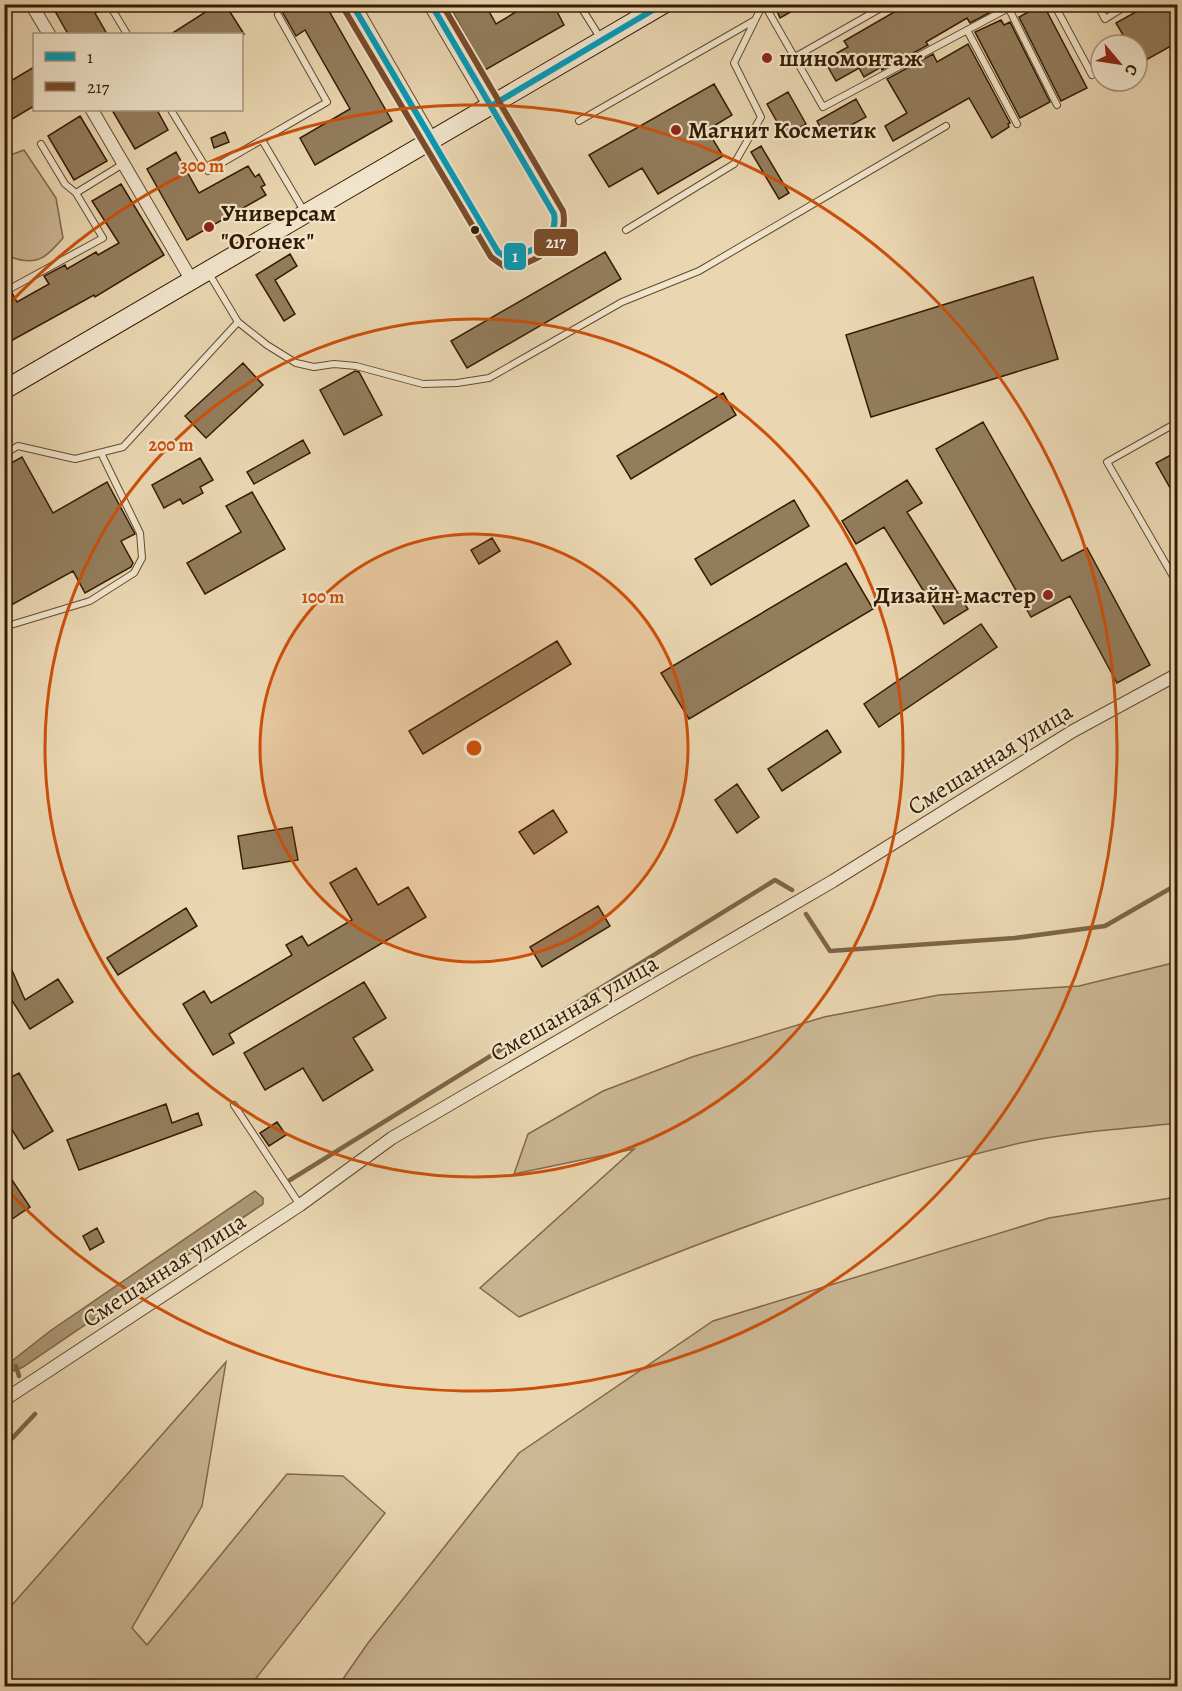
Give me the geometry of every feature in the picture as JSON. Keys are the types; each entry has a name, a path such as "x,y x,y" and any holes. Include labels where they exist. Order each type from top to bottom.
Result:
{"main road":[{"path":"4,390 603,42 664,4"}],"street":[{"path":"32,4 48,33"},
{"path":"352,4 431,141"},
{"path":"432,4 491,106"},
{"path":"93,111 192,281"},
{"name":"Смешанная улица","path":"4,1400 300,1205 392,1138 833,881 1073,731 1178,674"}],"lane":[{"path":"110,4 126,33"},
{"path":"579,4 603,42"},
{"path":"626,230 734,164 761,117 734,63 764,4"},
{"path":"764,4 823,107 1016,4"},
{"path":"795,57 888,4"},
{"path":"1054,4 1089,69"},
{"path":"1097,4 1105,19 1129,4"},
{"path":"1008,7 1057,105"},
{"path":"172,111 208,171 327,102 278,15"},
{"path":"579,122 755,20"},
{"path":"967,30 1017,124"},
{"path":"431,141 498,252 507,258 519,256 549,238 556,227 555,214 491,106"},
{"path":"208,271 238,322 281,355 296,363 314,368 334,364 356,366 423,384 457,383 489,378 622,302 699,271 946,126"},
{"path":"262,140 306,214"},
{"path":"4,292 103,238 76,193 65,184 41,144"},
{"path":"76,193 124,164"},
{"path":"4,454 18,446 75,459 123,447 238,322"},
{"path":"1178,422 1107,462 1178,585"},
{"path":"4,627 90,601 134,573 142,558 140,533 101,453"},
{"path":"234,1105 300,1205"}],"shaded area":[{"path":"24,150 56,198 63,238 46,255 28,261 11,257 5,238 5,157"},
{"path":"1177,962 1177,1123 1039,1139 955,1159 828,1198 704,1242 519,1317 480,1288 634,1149 514,1174 528,1134 603,1091 692,1057 824,1017 939,995 1079,986"},
{"path":"255,1191 263,1198 263,1204 23,1367 14,1371 8,1364 50,1331"},
{"path":"1177,1197 1177,1686 338,1686 368,1643 519,1453 713,1321 1049,1218"},
{"path":"226,1362 202,1506 132,1628 147,1645 287,1474 343,1476 385,1513 250,1686 5,1686 5,1613"}],"building":[{"path":"51,4 104,4 105,8 95,13 106,33 67,33"},
{"path":"218,4 225,4 244,34 243,33 173,33"},
{"path":"297,4 325,4 392,121 315,165 300,138 350,109 305,30 296,36 283,13"},
{"path":"448,4 485,4 496,24 529,4 553,4 564,25 485,70"},
{"path":"774,4 805,4 780,18"},
{"path":"908,4 984,4 989,13 970,23 967,18 926,42 928,45 882,70 881,67 864,77 859,68 836,81 824,60 848,47 844,41"},
{"path":"1043,4 1087,88 1061,101 1019,17"},
{"path":"1150,4 1178,4 1178,42 1149,58 1149,33 1122,33 1116,23"},
{"path":"1001,20 1004,25 1010,22 1050,102 1020,118 975,32"},
{"path":"968,44 1010,123 1009,127 992,138 969,98 893,141 885,126 907,113 887,79 933,54 937,62"},
{"path":"33,68 33,107 4,124 4,85"},
{"path":"714,84 732,115 707,130 723,156 658,194 642,168 609,187 589,155"},
{"path":"788,92 806,124 785,136 767,104"},
{"path":"856,99 866,117 826,139 817,121"},
{"path":"113,111 158,111 168,130 135,149"},
{"path":"80,116 107,161 74,180 48,136"},
{"path":"225,132 229,142 214,148 211,138"},
{"path":"761,146 789,193 779,199 751,152"},
{"path":"176,152 199,193 248,166 255,177 259,174 265,185 261,187 266,195 187,240 147,169"},
{"path":"121,184 164,255 95,297 94,295 9,342 4,334 4,297 12,293 17,302 49,284 44,276 65,265 67,269 96,252 98,255 119,243 92,201"},
{"path":"605,252 621,279 467,368 451,341"},
{"path":"290,254 297,266 275,280 295,314 284,321 256,275"},
{"path":"1033,277 1058,359 871,417 846,335"},
{"path":"243,363 263,385 206,438 185,416"},
{"path":"355,371 359,372 382,415 344,435 320,390"},
{"path":"723,393 736,415 631,479 617,456"},
{"path":"983,422 1062,561 1087,548 1150,665 1117,683 1070,596 1031,617 936,449"},
{"path":"303,440 310,453 254,484 247,472"},
{"path":"1178,451 1178,502 1156,463"},
{"path":"22,457 53,513 107,482 135,534 121,541 133,563 131,567 85,593 73,571 4,609 4,467"},
{"path":"200,458 213,480 200,487 203,493 183,504 180,499 164,508 152,485"},
{"path":"907,480 922,503 907,512 968,609 944,624 884,527 856,544 842,521"},
{"path":"252,492 285,549 205,594 187,563 241,532 226,506"},
{"path":"794,500 809,526 711,585 695,559"},
{"path":"492,538 500,551 479,564 471,550"},
{"path":"846,563 873,609 689,719 661,673"},
{"path":"981,624 997,647 879,727 864,704"},
{"path":"557,641 571,664 423,754 409,731"},
{"path":"827,730 841,752 782,791 768,769"},
{"path":"737,784 759,817 737,833 715,800"},
{"path":"553,810 567,832 534,854 519,832"},
{"path":"292,827 298,860 243,869 238,836"},
{"path":"356,868 378,905 408,887 426,917 229,1034 234,1043 213,1055 183,1004 204,991 211,1003 292,955 286,945 302,936 308,946 352,920 330,883"},
{"path":"598,906 610,926 542,967 530,947"},
{"path":"186,908 197,926 118,975 107,958"},
{"path":"4,952 25,1000 58,979 73,1002 30,1029 8,994 4,995"},
{"path":"364,982 386,1018 353,1038 373,1070 323,1101 303,1068 265,1090 244,1053"},
{"path":"19,1073 53,1131 24,1149 4,1117 4,1081"},
{"path":"166,1104 172,1123 198,1113 202,1125 79,1170 67,1140"},
{"path":"277,1122 286,1135 269,1146 260,1133"},
{"path":"4,1168 30,1207 12,1219 4,1208"},
{"path":"97,1228 104,1242 90,1250 83,1236"}],"waterway":[{"path":"290,1180 775,880 792,890"},
{"path":"806,914 830,951 1015,938 1105,926 1178,884"},
{"path":"16,1366 19,1376"},
{"path":"4,1447 35,1414"}],"transit line":[{"name":"1","path":"352,4 498,252 507,258 524,253 541,245 547,239 552,232 554,214 431,4"},
{"name":"217","path":"344,9 491,257 505,267 528,262 548,251 556,243 564,223 563,211 442,4"},
{"name":"1","path":"491,106 663,4"}],"place":[{"name":"шиномонтаж","path":"767,58"},
{"name":"Магнит Косметик","path":"676,130"},
{"name":"Универсам \"Огонек\"","path":"209,227"},
{"name":"Дизайн-мастер","path":"1048,595"}]}
